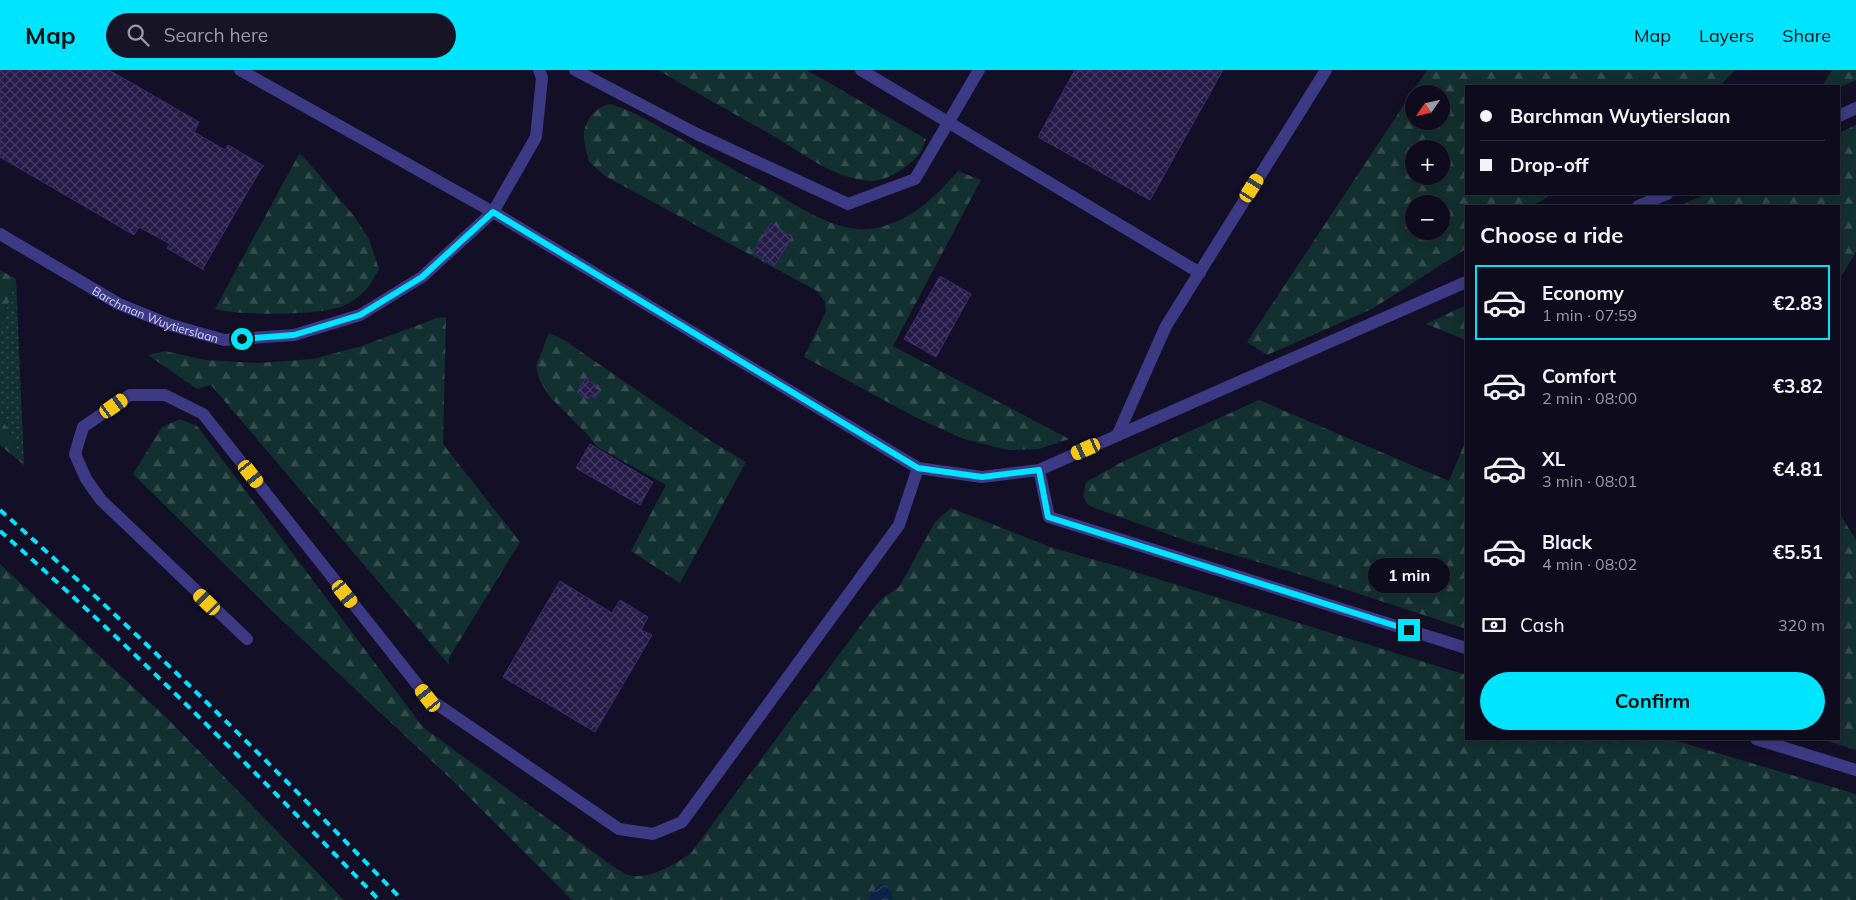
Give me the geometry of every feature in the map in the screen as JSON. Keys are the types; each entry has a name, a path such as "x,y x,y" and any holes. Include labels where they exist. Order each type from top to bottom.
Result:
{"street":[{"path":"240,70 493,212 918,468 982,477 1039,470 1465,282"},
{"path":"575,70 697,134 848,204 915,179 979,70"},
{"path":"861,70 1200,273"},
{"path":"1118,434 1166,326 1326,70"},
{"name":"Barchman Wuytierslaan","path":"0,234 119,304 171,325 224,340 294,335 360,315 422,277 493,212 536,137 538,73"},
{"path":"1840,116 1856,108"},
{"path":"1640,205 1665,195"},
{"path":"247,639 101,500 86,479 76,454 83,427 130,395 165,395 203,414 428,698 620,829 653,834 682,822 899,526 918,468"},
{"path":"1039,470 1048,517 1465,648"},
{"path":"1759,740 1856,770"}],"green space":[{"path":"658,70 807,70 926,139 922,150 911,162 885,178 872,181 845,176 819,164"},
{"path":"1427,70 1735,70 1721,85 1465,85 1465,195 1550,195 1535,205 1465,205 1465,250 1372,309 1267,355 1247,342 1405,103 1405,130 1450,130 1450,85 1417,85"},
{"path":"1832,70 1856,70 1856,80 1840,88 1840,85 1823,85"},
{"path":"610,104 647,120 809,213 844,227 868,229 882,227 907,216 929,200 958,171 981,180 893,346 1069,439 1039,449 1008,450 964,439 915,417 804,357 826,311 825,302 817,291 605,176 589,162 584,141 585,127 594,112"},
{"path":"1856,125 1856,252 1840,278 1840,205 1681,205 1704,195 1840,195 1840,133"},
{"path":"299,154 303,156 354,216 369,239 379,269 369,286 361,294 345,305 334,309 301,313 261,314 215,309"},
{"path":"0,270 16,279 0,330"},
{"path":"16,279 24,465 0,413 0,330"},
{"path":"1465,305 1465,340 1426,324"},
{"path":"446,317 443,444 520,542 449,658 449,665 211,385 197,389 148,355 165,351 205,360 258,363 313,359 362,346 437,318"},
{"path":"549,333 564,340 711,441 746,462 680,583 631,551 666,485 596,446 588,435 549,396 539,379 536,366"},
{"path":"1259,400 1449,481 1465,442 1465,629 1308,577 1187,541 1087,504 1083,496 1086,482 1122,462"},
{"path":"0,413 24,465 0,445"},
{"path":"180,419 197,426 423,727 611,865 630,876 656,873 691,853 876,605 899,587 935,522 951,508 1053,548 1465,675 1465,740 1673,740 1856,794 1856,900 892,900 892,893 876,888 868,900 572,900 452,780 272,611 133,474 162,427"},
{"path":"1840,515 1856,540 1856,750 1824,740 1840,740"},
{"path":"0,564 169,720 344,900 0,900"}],"water":[{"path":"881,883 890,890 892,900 868,900 876,888"}],"building":[{"path":"0,70 109,70 199,122 194,132 225,150 228,145 264,166 203,268 204,270 167,248 170,244 139,227 134,235 0,157"},
{"path":"1075,70 1223,70 1150,200 1038,137"},
{"path":"771,223 792,237 774,266 753,252"},
{"path":"940,276 971,294 936,357 904,339"},
{"path":"586,378 594,385 597,385 595,388 600,391 595,398 591,395 589,399 577,392"},
{"path":"590,444 653,482 640,505 576,468"},
{"path":"560,581 612,613 620,600 648,617 641,630 652,635 595,732 503,677"}],"railway":[{"path":"0,510 155,652 402,900"},
{"path":"0,531 146,665 287,805 379,900"}],"route":[{"path":"242,339 294,335 360,315 422,277 493,212 918,468 982,477 1039,470 1048,517 1409,630"}]}
